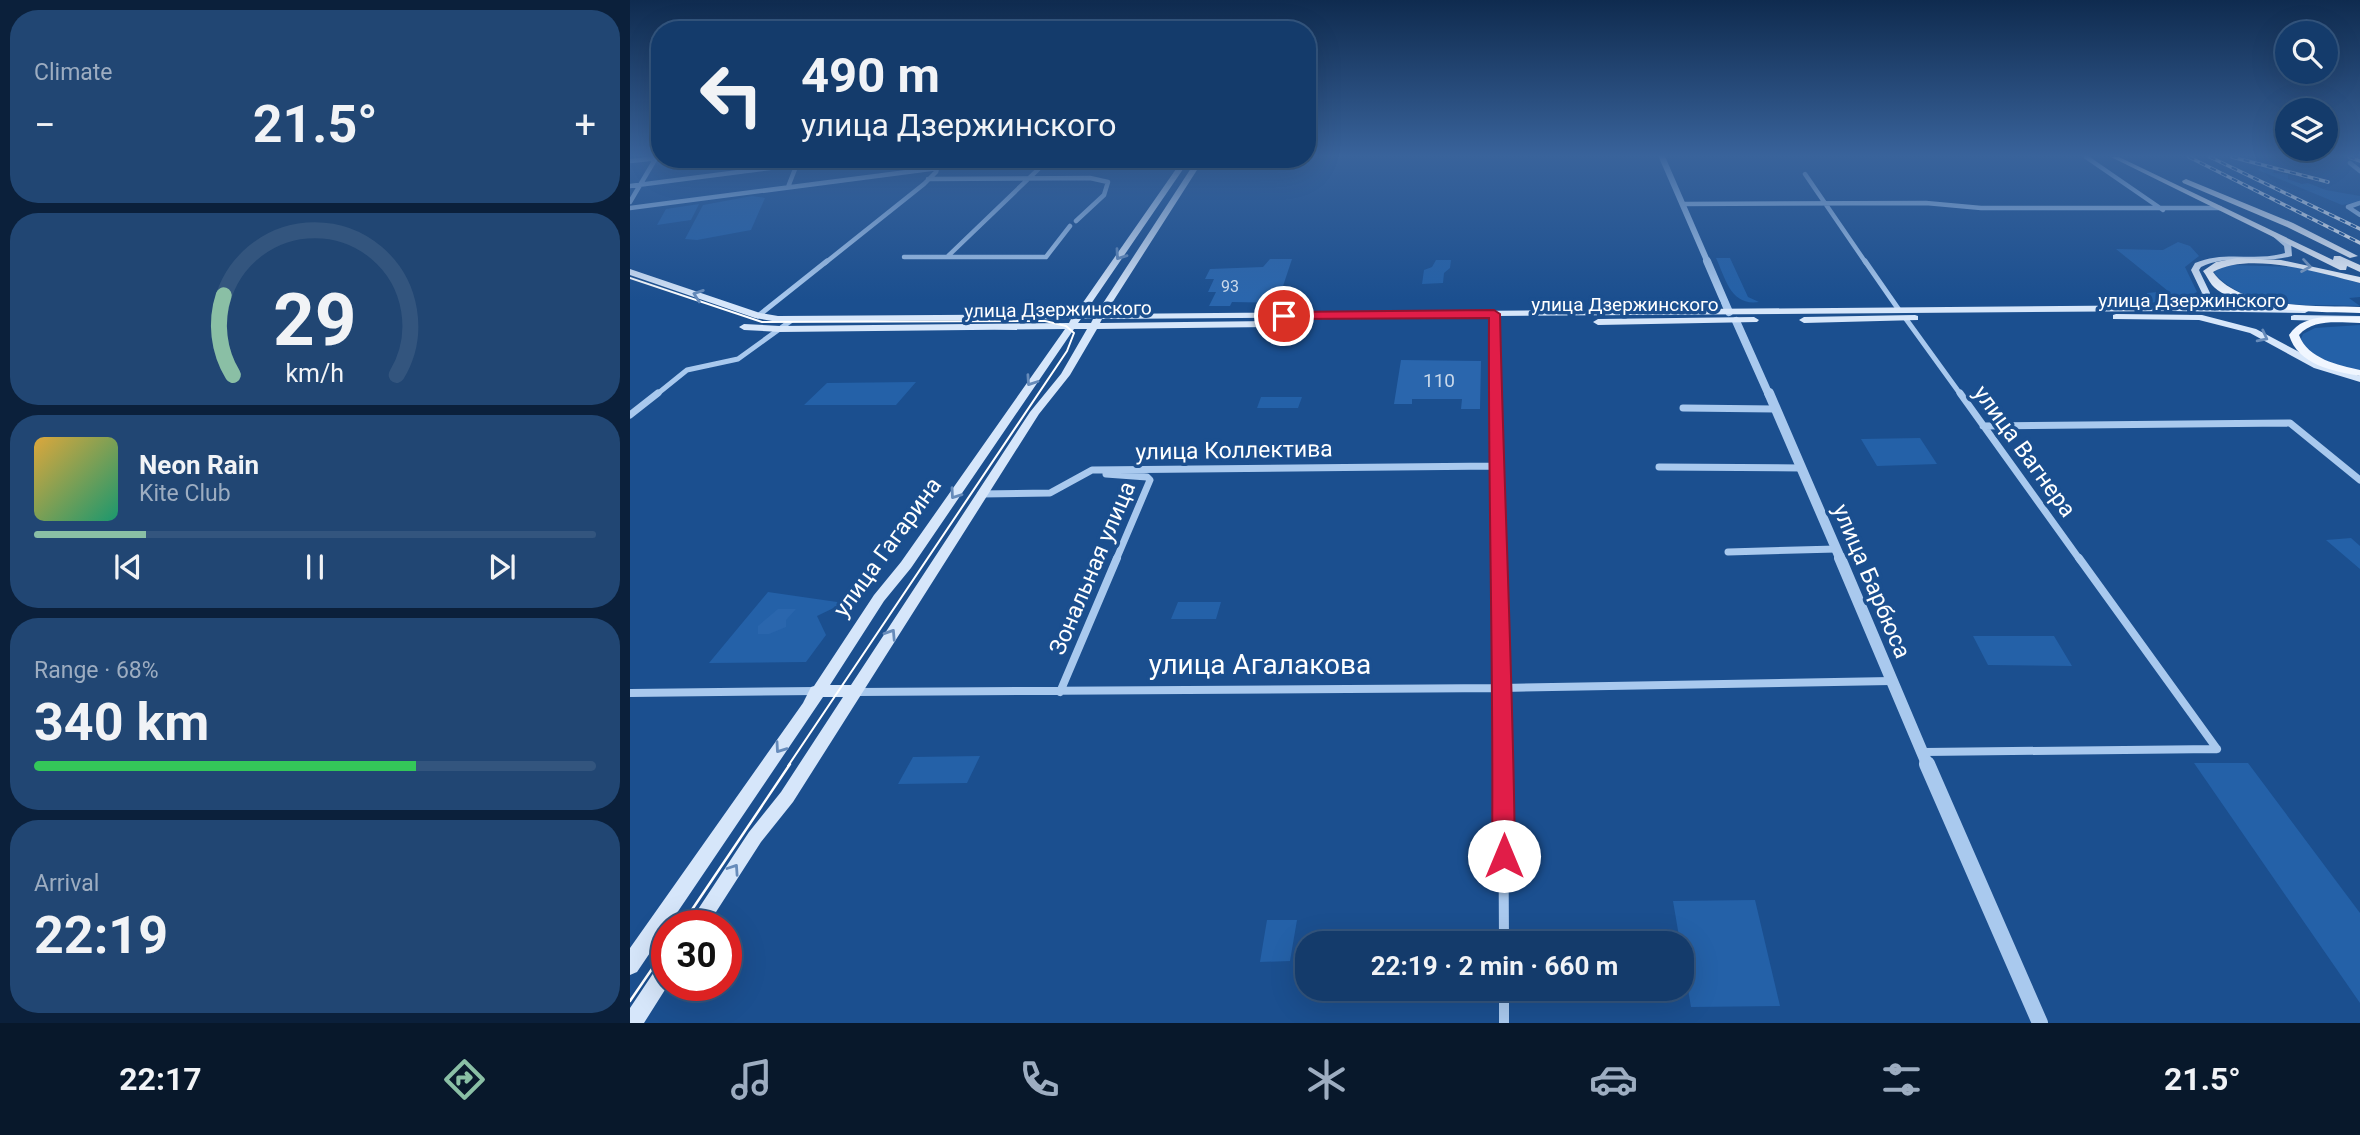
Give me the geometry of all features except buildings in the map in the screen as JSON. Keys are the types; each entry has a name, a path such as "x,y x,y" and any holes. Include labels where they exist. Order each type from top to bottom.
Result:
{"main road":[{"name":"улица Гагарина","path":"630,965 816,691 1156,205"},
{"name":"улица Гагарина","path":"707,910 755,837 787,797 980,494 1035,412 1065,375 1171,205"},
{"path":"2213,205 2360,278"},
{"path":"2228,205 2360,269"},
{"path":"2245,205 2360,259"},
{"path":"1137,232 1153,232"},
{"path":"2172,308 2193,304 2205,296 2206,289 2195,271 2200,262 2218,258 2275,257 2289,254 2288,246 2274,234"},
{"path":"2360,278 2324,269 2281,263 2227,263 2214,266 2208,271 2220,287 2245,299 2288,306 2360,311"},
{"name":"улица Дзержинского","path":"630,272 760,317 792,320 1077,316 1097,321"},
{"name":"улица Дзержинского","path":"760,317 744,327 780,329 1069,326 1097,321 1903,314 2172,308 2360,311"},
{"name":"улица Дзержинского","path":"1903,314 2360,319"},
{"path":"2199,317 2253,331 2318,366 2360,379"},
{"path":"2360,319 2311,323 2298,328 2294,335 2297,346 2313,357 2360,373"},
{"name":"улица Агалакова","path":"816,691 854,691"},
{"path":"632,1023 651,994"}],"street":[{"path":"630,208 655,205"},
{"path":"760,317 897,205"},
{"path":"948,256 1001,205"},
{"path":"1076,220 1093,205"},
{"name":"улица Барбюса","path":"1683,205 1802,468 1891,681 2040,1023"},
{"name":"улица Вагнера","path":"1826,205 2217,749 1924,752"},
{"path":"1909,205 2164,210 2220,208"},
{"path":"2156,205 2164,210"},
{"path":"2355,205 2348,207 2360,215"},
{"path":"904,257 1046,257 1070,226"},
{"path":"1494,318 1495,466 1503,688 1504,931"},
{"path":"630,415 687,370 731,363 792,320"},
{"path":"1683,408 1775,409"},
{"path":"1983,426 2290,423 2360,480"},
{"name":"улица Коллектива","path":"980,494 1051,493 1087,472 1227,467 1495,466"},
{"path":"1659,467 1802,468"},
{"name":"Зональная улица","path":"1060,692 1150,480 1147,477 1087,472"},
{"path":"1728,552 1836,549"},
{"name":"улица Агалакова","path":"854,691 1503,688 1891,681"},
{"name":"улица Агалакова","path":"630,693 816,691"},
{"path":"1504,1001 1504,1023"}],"shaded area":[{"path":"699,205 691,220 657,225 666,209"},
{"path":"703,205 762,205 751,230 697,240 685,239"},
{"path":"2178,242 2190,246 2199,256 2185,267 2197,292 2177,302 2144,303 2147,293 2168,291 2116,249 2163,250"},
{"path":"1716,258 1730,258 1748,297 1759,302 1742,300 1736,296"},
{"path":"1436,260 1451,260 1450,268 1444,273 1443,283 1422,284 1424,270 1432,267"},
{"path":"2232,265 2300,267 2360,283 2360,297 2349,298 2360,306 2302,305 2263,300 2228,286 2214,273 2217,269"},
{"path":"2360,325 2360,371 2334,365 2318,357 2301,339 2303,334 2315,328"},
{"path":"916,382 896,405 804,405 827,383"},
{"path":"1261,397 1302,397 1298,408 1257,408"},
{"path":"1920,438 1937,464 1877,466 1861,439"},
{"path":"2351,538 2360,546 2360,569 2326,540"},
{"path":"768,592 844,603 817,616 826,635 806,662 709,663"},
{"path":"1178,602 1221,602 1216,619 1171,619"},
{"path":"1973,636 2054,636 2072,666 1988,665"},
{"path":"980,756 967,783 898,784 913,757"},
{"path":"2194,763 2248,763 2360,913 2360,1003"},
{"path":"1755,900 1780,1006 1691,1007 1690,1001 1694,1001 1694,931 1678,931 1673,901"},
{"path":"1267,920 1297,920 1290,961 1260,962"}],"tram line":[{"path":"630,278 762,322 1045,321 1066,326 1074,333 1067,351 788,766"},
{"path":"692,910 790,764"},
{"path":"630,1001 651,970"}],"railway":[{"path":"2284,205 2360,243"},
{"path":"2309,205 2360,229"}],"route":[{"path":"1284,316 1494,314 1504,856"}]}
